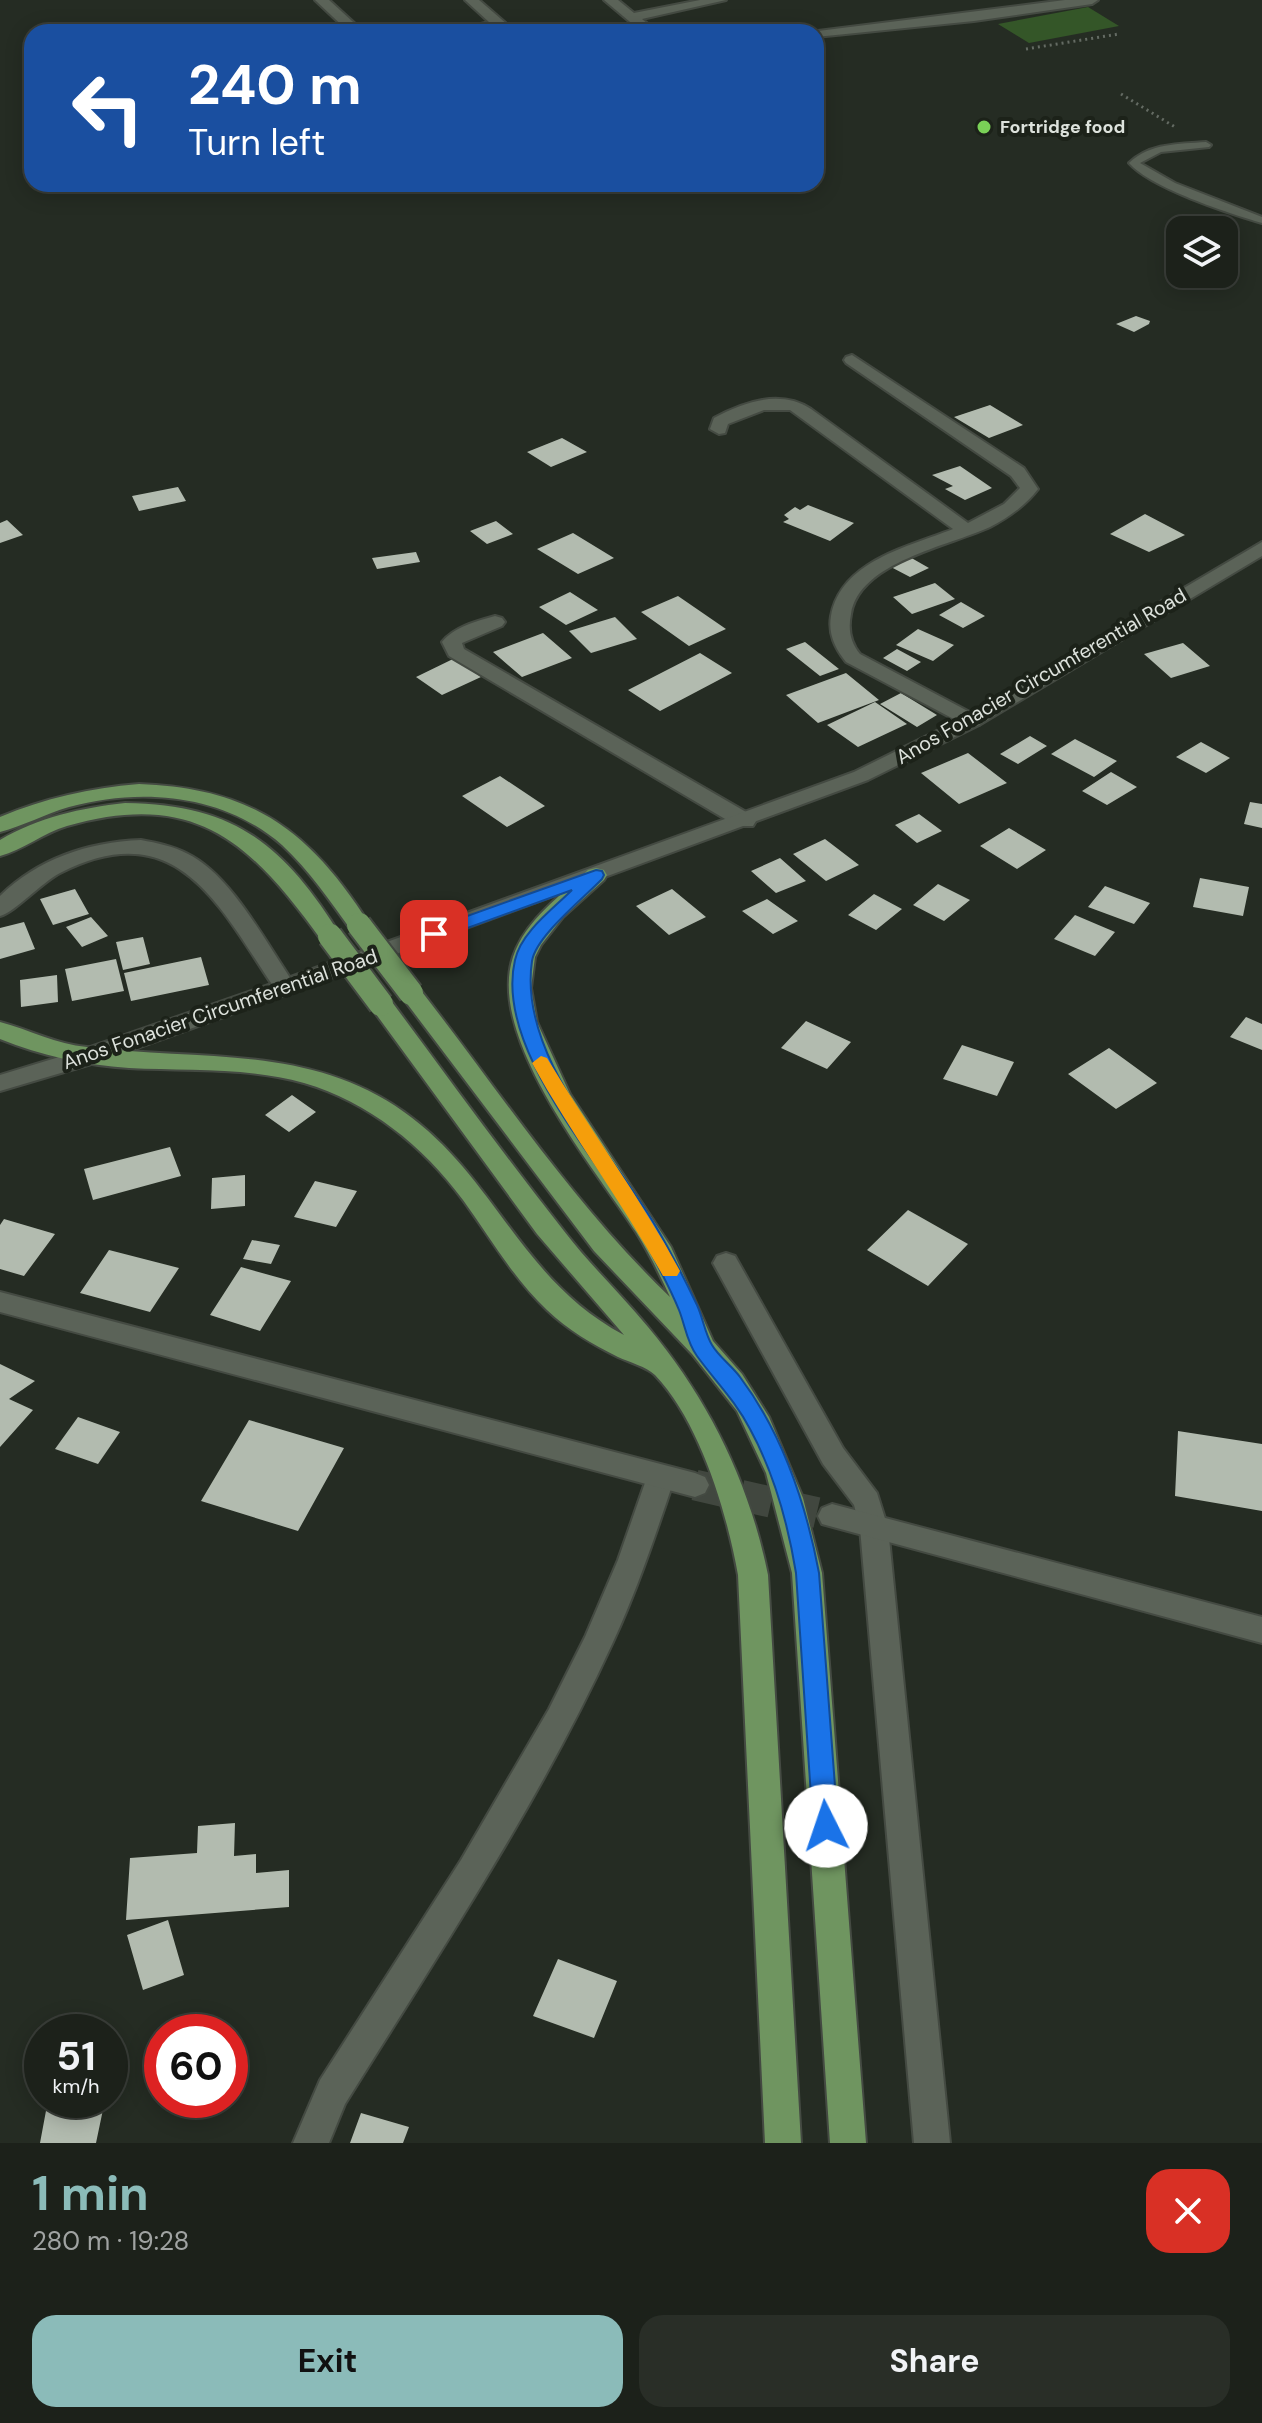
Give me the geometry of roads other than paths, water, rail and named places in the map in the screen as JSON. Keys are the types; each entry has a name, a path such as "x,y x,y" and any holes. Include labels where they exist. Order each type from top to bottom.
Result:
{"main road":[{"path":"0,825 63,800 102,794 176,792 213,799 246,811 275,828 304,855 603,1244 733,1382 778,1465 801,1540 807,1573 848,2143"},
{"path":"0,849 37,829 103,812 167,811 197,816 225,826 250,842 276,867 571,1259 665,1367 688,1400 728,1477 749,1546 753,1575 783,2143"},
{"path":"596,875 535,937 523,959 522,1005 542,1065 648,1229 688,1307 703,1349"},
{"path":"0,1030 36,1043 90,1056 264,1065 310,1075 351,1091 387,1113 433,1150 461,1179 516,1259 554,1302 618,1345 665,1367"}],"street":[{"path":"321,0 348,24"},
{"path":"471,0 499,24"},
{"path":"610,0 640,24"},
{"path":"631,17 720,0"},
{"path":"962,0 988,15"},
{"path":"824,32 988,15 1092,0"},
{"path":"824,39 958,22 967,17"},
{"path":"852,360 948,423 1025,479 1029,489 1023,499 1004,513 891,558 866,573 842,604 839,619 843,647 853,658 972,721"},
{"path":"719,429 720,422 732,416 766,405 791,404 967,530"},
{"name":"Anos Fonacier Circumferential Road","path":"0,1083 90,1056 285,987 861,776 972,721 1262,548"},
{"path":"495,622 462,634 452,642 456,652 745,821"},
{"path":"0,909 30,881 76,859 113,847 146,847 174,854 201,872 285,987"},
{"path":"726,1263 833,1456 867,1501 874,1528 932,2143"},
{"path":"0,1302 695,1485"},
{"path":"311,2143 332,2092 532,1771 623,1590 661,1477"},
{"path":"832,1516 1262,1630"}],"lane":[{"path":"1206,145 1165,148 1145,154 1134,163 1137,169 1158,179 1262,220"}],"tunnel":[{"path":"695,1485 832,1516"}],"place":[{"name":"Fortridge food","path":"984,127"}]}
